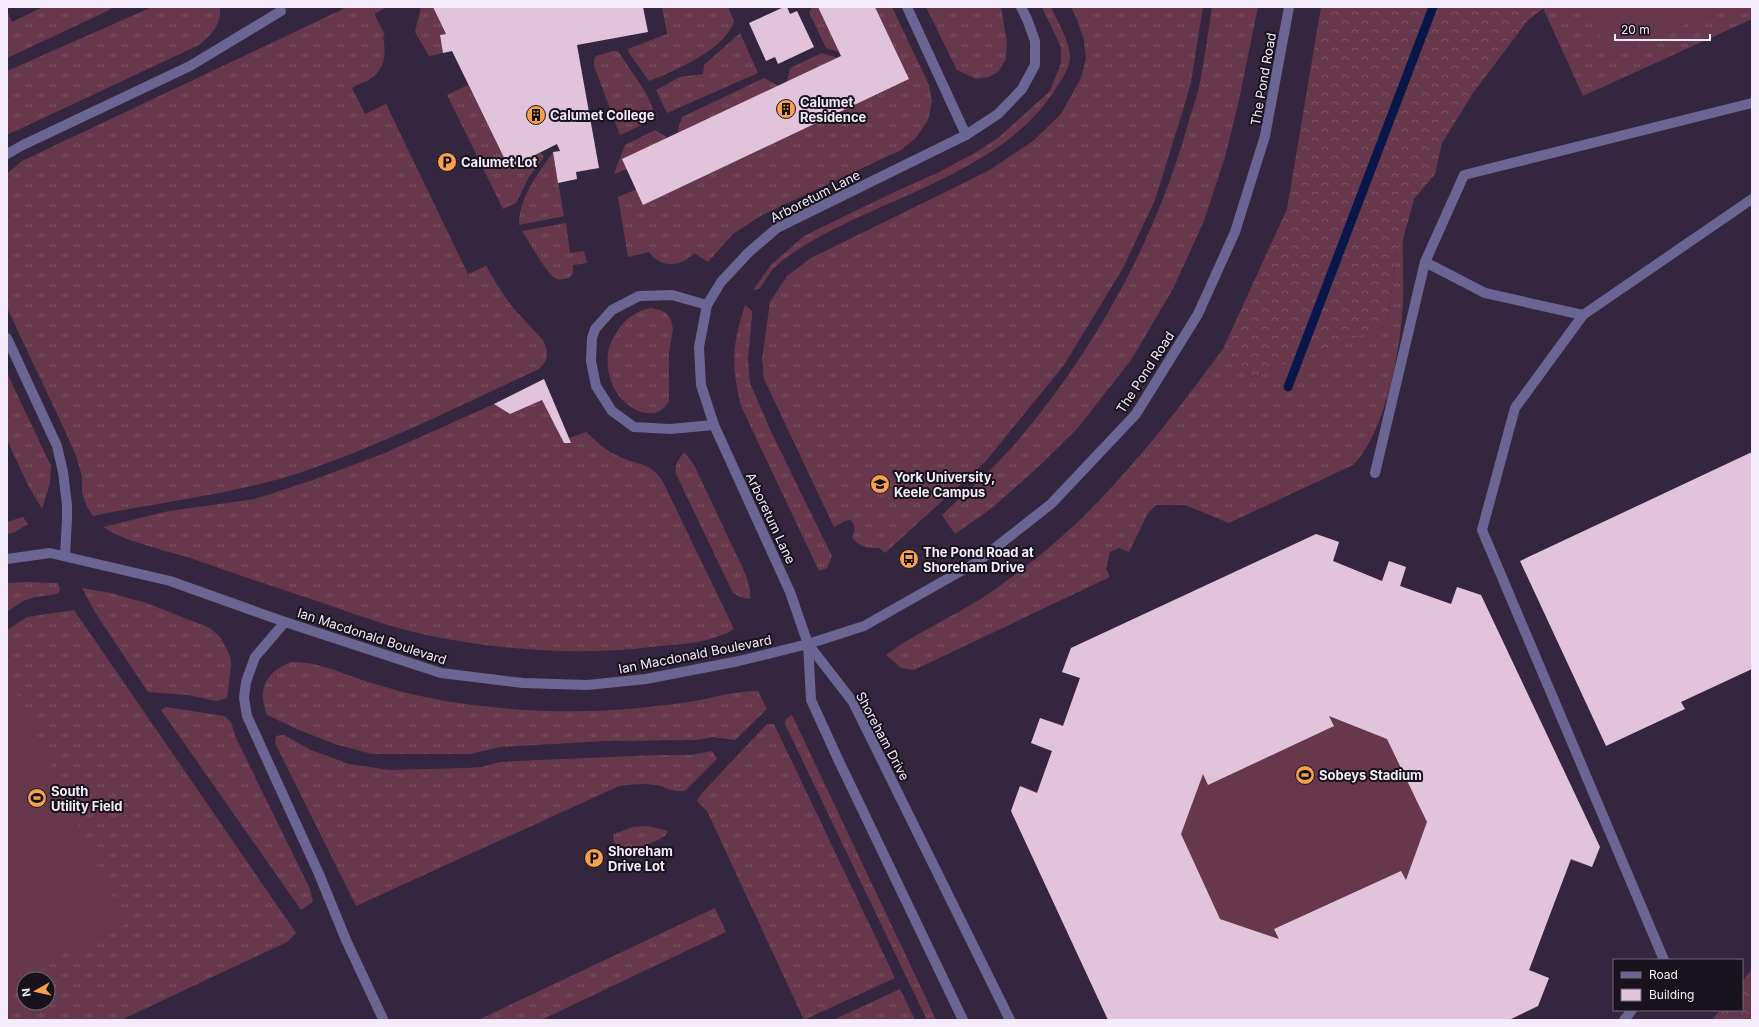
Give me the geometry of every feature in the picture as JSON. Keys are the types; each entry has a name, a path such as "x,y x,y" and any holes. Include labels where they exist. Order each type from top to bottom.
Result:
{"street":[{"path":"906,7 966,135"},
{"name":"Arboretum Lane","path":"808,644 787,585 714,425 701,385 699,346 707,305 721,282 749,252 777,228 966,135 998,114 1022,89 1035,65 1034,41 1027,19 1021,7"},
{"name":"The Pond Road","path":"808,644 864,626 977,562 1051,504 1136,414 1198,314 1235,232 1265,136 1289,7"},
{"path":"7,154 190,66 281,11"},
{"path":"1374,473 1425,262 1464,175 1752,103"},
{"path":"1664,959 1482,530 1515,408 1582,315 1752,199"},
{"path":"1425,262 1485,293 1582,315"},
{"path":"707,305 672,295 639,296 612,310 595,329 592,338 591,361 596,386 612,411 634,427 670,429 714,425"},
{"path":"7,338 58,452 64,472 67,512 65,556"},
{"name":"Ian Macdonald Boulevard","path":"7,559 50,553 65,556 170,582 285,622 441,673 523,683 587,685 646,679 739,661 808,644"},
{"path":"285,622 255,656 246,682 244,698 247,716 319,874 346,940 383,1019"},
{"path":"808,644 811,700 963,1020"},
{"name":"Shoreham Drive","path":"808,644 853,702 1010,1020"},
{"path":"1624,1020 1631,1011"}],"green space":[{"path":"43,7 114,7 7,58 7,11 12,22"},
{"path":"152,7 220,7 220,13 215,29 199,45 7,135 7,71"},
{"path":"343,7 387,7 374,14 385,35 383,37 385,54 380,69 372,78 352,88 365,114 386,104 468,274 486,266 511,305 544,342 547,353 545,362 539,369 425,422 338,459 308,470 228,491 93,516 87,507 82,493 82,476 76,456 7,308 7,174 22,161 343,9"},
{"path":"421,7 433,7 446,34 440,35 443,53 429,56 415,32"},
{"path":"662,7 728,7 734,21 729,31 721,41 710,50 685,65 649,81 629,53 628,49 667,34"},
{"path":"812,7 818,7 839,52 826,48 809,12"},
{"path":"875,7 892,7 929,85 932,101 928,120 916,138 901,150 762,215 733,234 708,262 694,253 683,261 671,264 659,261 649,252 628,257 618,197 637,189 644,204 909,79"},
{"path":"926,7 1001,7 1007,42 1006,59 999,71 989,77 976,79 957,70"},
{"path":"1042,7 1051,7 1066,39 1070,58 1067,70 1063,77 1035,116 1008,140 977,160 944,178 841,225 806,244 778,264 759,289 753,290 771,265 804,236 937,173 975,153 998,138 1050,91 1061,63 1061,47"},
{"path":"1071,7 1203,7 1191,82 1155,200 1123,268 1064,365 986,461 885,553 879,548 864,547 852,538 854,533 854,525 851,520 845,521 834,527 764,379 762,359 770,302 787,276 811,258 988,171 1033,141 1061,114 1081,78 1086,59 1084,40"},
{"path":"1212,7 1258,7 1239,100 1225,157 1204,221 1173,289 1131,360 1077,429 1036,469 992,508 955,534 942,515 1006,454 1043,410 1070,373 1094,335 1117,296 1138,255 1157,214 1173,171 1196,99 1202,73"},
{"path":"1321,7 1545,7 1528,20 1473,93 1442,143 1435,174 1414,199 1404,236 1397,250 1387,325 1252,377 1223,349 1287,209"},
{"path":"1598,7 1711,7 1713,12 1610,59 1589,11"},
{"path":"1752,7 1752,19 1583,96 1543,8"},
{"path":"740,33 758,73 667,113 656,90 680,77 703,74 704,65"},
{"path":"618,51 646,93 657,118 620,135 594,66 596,56"},
{"path":"822,53 837,58 787,82 790,68"},
{"path":"764,78 779,86 677,133 682,117"},
{"path":"468,85 509,168 540,152 544,157 529,177 516,203 503,209 447,95"},
{"path":"655,130 668,138 627,169 614,174 625,145"},
{"path":"553,152 564,216 519,225 522,205 530,186"},
{"path":"566,223 570,253 584,251 587,263 573,265 573,273 570,277 559,279 551,275 547,270 522,231"},
{"path":"1403,236 1402,320 1392,378 1381,417 1374,434 1366,448 1353,465 1229,523 1185,505 1156,505 1148,513 1129,552 1119,548 1110,552 1106,569 1110,577 914,670 901,668 886,655 905,642 992,591 1017,573 1076,524 1103,497 1153,440 1223,349 1252,377 1387,325 1397,250"},
{"path":"745,305 752,311 748,359 750,383 773,436 832,556 827,568 819,571 741,406 734,366 734,355 737,332"},
{"path":"651,308 666,313 671,320 673,329 669,353 669,401 664,408 658,412 644,413 631,407 619,396 611,381 608,369 608,358 611,342 623,323 635,313"},
{"path":"7,373 51,466 50,483 42,509 28,485 7,440"},
{"path":"542,400 564,443 571,443 569,438 586,432 600,445 612,453 647,466 657,474 662,480 734,629 714,638 694,642 623,650 538,650 510,648 454,640 413,632 372,620 187,557 125,538 103,527 169,511 255,499 310,481 380,455 494,404 510,414"},
{"path":"684,452 694,465 746,575 750,590 750,599 740,597 733,593 676,474 676,465"},
{"path":"23,517 28,524 15,532 7,534 7,522"},
{"name":"Sobeys Stadium","path":"1316,534 1339,542 1333,561 1382,581 1389,561 1406,567 1400,586 1451,604 1457,587 1481,595 1600,847 1592,867 1570,860 1529,970 1549,978 1538,1006 1509,1020 1108,1020 1011,811 1020,786 1037,792 1052,751 1031,743 1040,718 1063,725 1080,678 1062,672 1071,648"},
{"path":"7,583 58,583 60,590 57,594 36,597 23,601 7,612"},
{"path":"82,588 111,593 149,604 210,628 221,638 230,656 231,665 227,698 216,701 188,695 148,692 95,612"},
{"path":"74,610 296,933 287,942 121,1020 7,1020 7,630 27,617"},
{"path":"291,662 302,662 322,666 375,684 424,697 494,707 538,711 604,711 676,704 738,692 758,691 767,709 735,740 713,737 697,740 607,741 500,747 470,754 372,754 335,744 299,730 267,715 263,698 263,690 266,683 275,671"},
{"name":"South Utility Field","path":"7,673 126,924 28,971 16,971 16,977 7,981"},
{"path":"166,707 224,716 231,722 236,738 310,889 313,902 301,910 161,710"},
{"path":"792,715 936,1020 927,1020 785,724 786,719"},
{"path":"767,724 774,724 895,978 804,1020 707,811 697,801 701,794"},
{"path":"284,735 311,750 349,764 389,770 482,767 500,762 538,760 692,755 712,751 717,759 686,790 675,791 657,785 647,784 619,786 356,906 275,743 276,736"},
{"path":"647,826 668,831 665,836 622,858 613,839 614,834 633,827"},
{"path":"715,908 726,932 541,1020 478,1020"},
{"path":"1752,969 1752,1020 1712,1020 1719,1011 1743,1011 1743,981"},
{"path":"900,989 915,1020 833,1020"}],"building":[{"name":"Calumet College","path":"433,7 643,7 648,32 577,45 599,168 576,172 577,179 558,183 553,152 560,151 557,144 509,168 452,51 443,53 440,35 446,34"},
{"path":"787,7 790,14 797,11 814,47 778,64 775,57 766,61 749,23"},
{"name":"Calumet Residence","path":"818,7 875,7 909,79 643,205 622,159 841,56"},
{"path":"544,379 571,443 564,443 542,400 510,414 494,404"},
{"path":"1752,452 1752,669 1681,702 1685,709 1606,746 1520,561"},
{"name":"Sobeys Stadium","path":"1316,534 1339,542 1333,561 1382,581 1389,561 1406,567 1400,586 1451,604 1457,587 1481,595 1600,847 1592,867 1571,859 1529,970 1549,978 1538,1006 1509,1020 1108,1020 1011,811 1020,786 1037,793 1052,751 1031,743 1040,718 1063,726 1080,678 1062,672 1071,648","holes":["1329,716 1387,739 1427,822 1406,880 1401,871 1274,929 1279,939 1220,919 1181,834 1203,774 1208,785 1334,726"]}],"waterway":[{"path":"1288,387 1433,7"}],"place":[{"name":"Calumet Residence","path":"786,109"},
{"name":"Calumet College","path":"536,115"},
{"name":"Calumet Lot","path":"447,162"},
{"name":"York University, Keele Campus","path":"880,484"},
{"name":"The Pond Road at Shoreham Drive","path":"909,559"},
{"name":"Sobeys Stadium","path":"1305,775"},
{"name":"South Utility Field","path":"37,798"},
{"name":"Shoreham Drive Lot","path":"594,858"}]}
